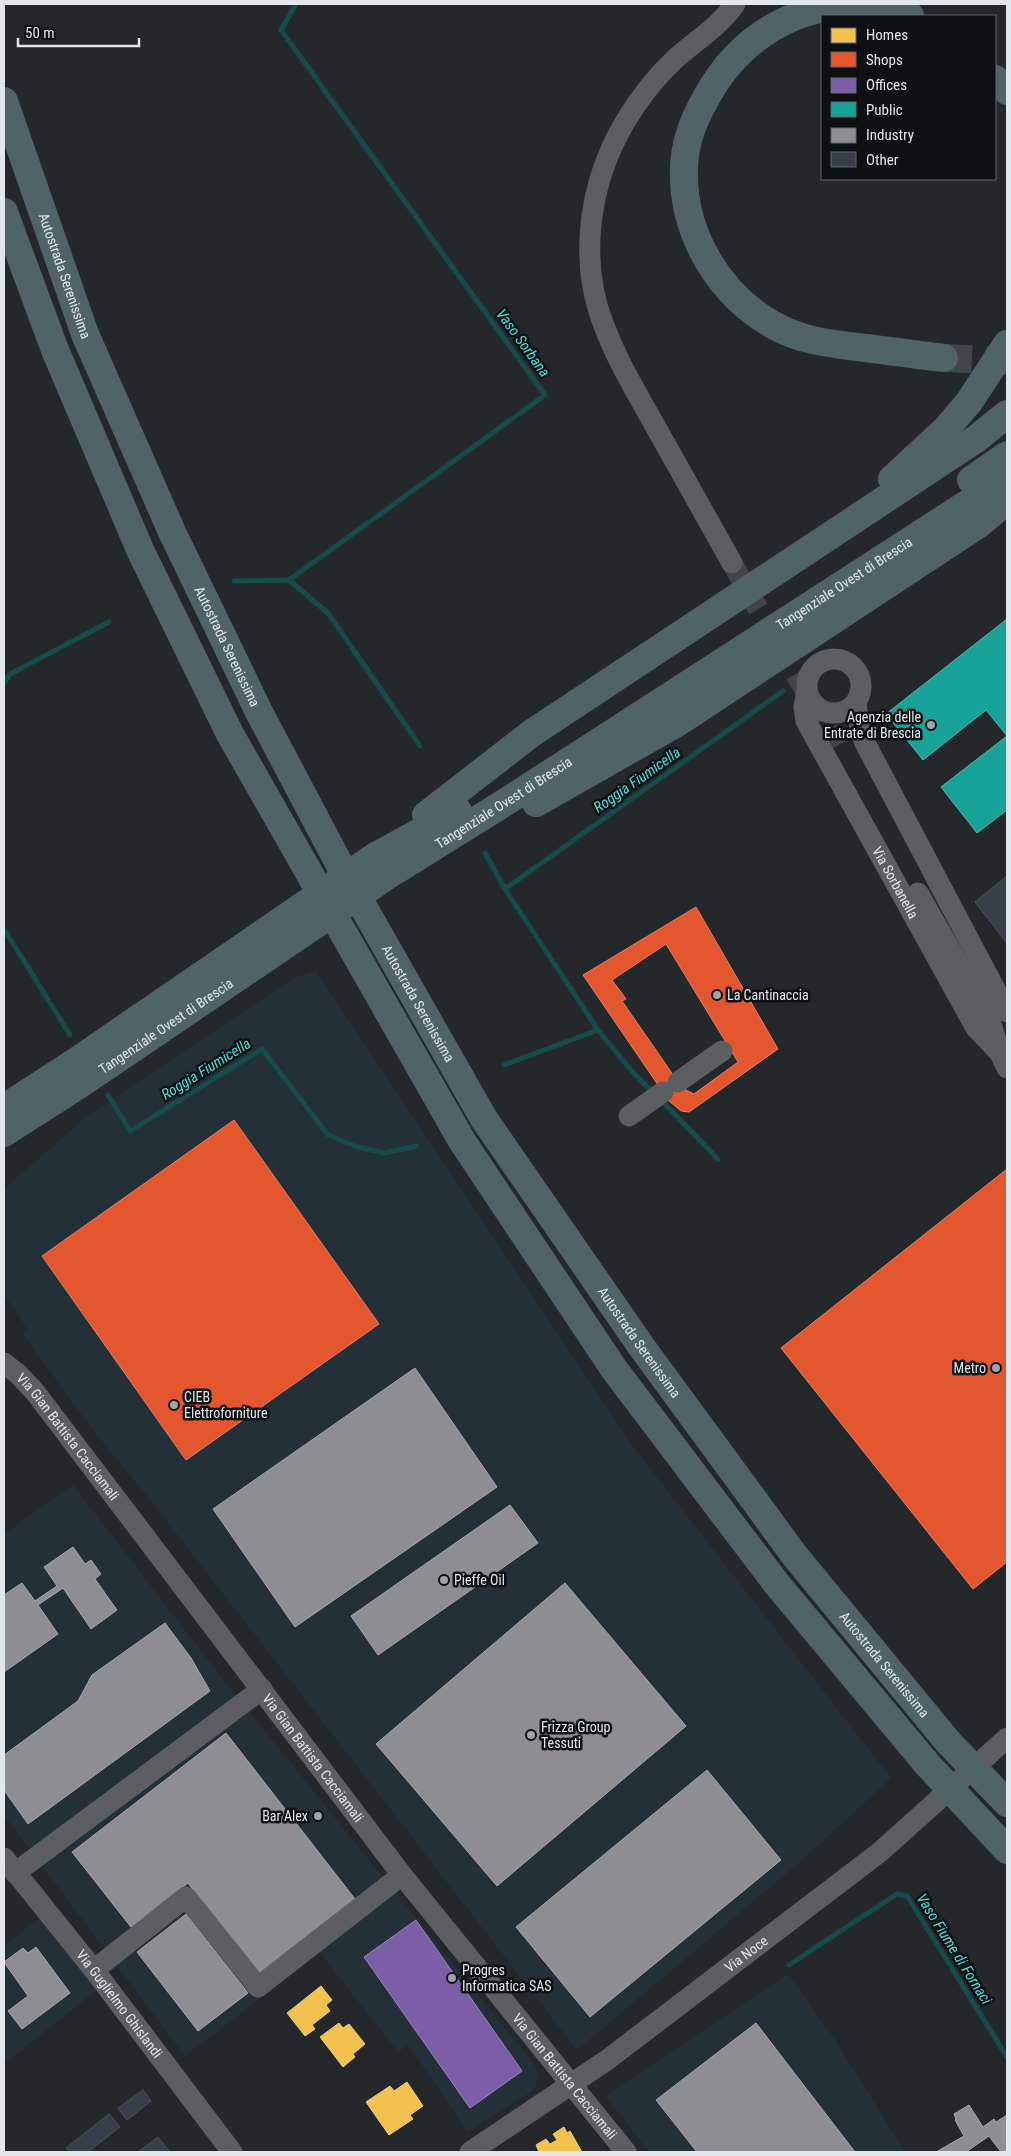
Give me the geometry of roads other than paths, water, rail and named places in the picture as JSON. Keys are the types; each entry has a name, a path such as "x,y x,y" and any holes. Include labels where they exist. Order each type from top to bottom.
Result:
{"highway":[{"path":"906,15 871,6 846,4 785,19 753,38 730,60 715,81 699,110 688,142 684,169 687,205 696,238 712,268 729,289 755,312 778,327 813,342 944,358"},
{"path":"996,79 1007,91"},
{"name":"Autostrada Serenissima","path":"4,103 85,334 172,532 259,712 335,856 484,1119 641,1346 795,1556 949,1744 1007,1803"},
{"path":"4,212 55,350 141,552 230,734 462,1141 614,1368 776,1583 927,1764 1007,1850"},
{"path":"676,638 724,595 851,511 886,485 946,429 969,402 1007,344"},
{"path":"388,866 532,732 967,445 1007,414"},
{"name":"Tangenziale Ovest di Brescia","path":"388,866 448,817 1007,456"},
{"name":"Tangenziale Ovest di Brescia","path":"4,1108 388,866 515,796 1007,478"},
{"path":"388,866 521,812 676,723 979,524 1007,502"},
{"path":"979,524 1007,512"},
{"name":"Tangenziale Ovest di Brescia","path":"4,1133 283,933"}],"street":[{"path":"732,563 621,365 606,330 594,289 590,229 596,193 609,154 625,122 648,89 674,61 725,18 735,4"},
{"path":"830,660 841,660 851,665 858,673 861,683 856,703 848,710 838,713 828,713 818,708 811,700 807,690 812,670 820,663 830,660"},
{"name":"Via Sorbanella","path":"807,690 804,707 806,721 976,1028 1005,1052"},
{"path":"856,703 864,741 998,1016 1005,1052"},
{"path":"837,746 998,1016"},
{"path":"629,1116 722,1051"},
{"name":"Via Gian Battista Cacciamali","path":"4,1364 18,1374 35,1392 402,1875 626,2152"},
{"path":"9,1865 262,1689"},
{"name":"Via Noce","path":"470,2152 622,2048 880,1852 913,1824 964,1774 1007,1738"},
{"name":"Via Guglielmo Ghislandi","path":"9,1865 94,1970 232,2152"},
{"path":"94,1970 186,1897 258,1988 402,1875"}],"waterway":[{"name":"Vaso Sorbana","path":"234,581 289,580 545,395 281,30 296,4"},
{"name":"Roggia Fiumicella","path":"289,580 328,613 420,746"},
{"name":"Vaso Sorbana","path":"4,683 10,674 109,622"},
{"name":"Roggia Fiumicella","path":"485,853 505,889 783,691"},
{"name":"Roggia Fiumicella","path":"505,889 598,1030"},
{"name":"Roggia Fiumicella","path":"4,929 70,1035"},
{"name":"Roggia Fiumicella","path":"504,1065 598,1030 630,1069 653,1093"},
{"name":"Roggia Fiumicella","path":"108,1095 130,1131 262,1049 328,1135 357,1147 385,1153 416,1146"},
{"name":"Roggia Fiumicella","path":"661,1100 718,1159"},
{"name":"Vaso Fiume di Fornaci","path":"789,1965 897,1894 907,1896 1007,2057"}],"tunnel":[{"path":"944,358 1007,361"},
{"path":"732,563 837,746"}],"place":[{"name":"Agenzia delle Entrate di Brescia","path":"931,725"},
{"name":"La Cantinaccia","path":"717,995"},
{"name":"Metro","path":"996,1368"},
{"name":"CIEB Elettroforniture","path":"174,1405"},
{"name":"Pieffe Oil","path":"444,1580"},
{"name":"Frizza Group Tessuti","path":"531,1735"},
{"name":"Bar Alex","path":"318,1816"},
{"name":"Progres Informatica SAS","path":"452,1978"}]}
